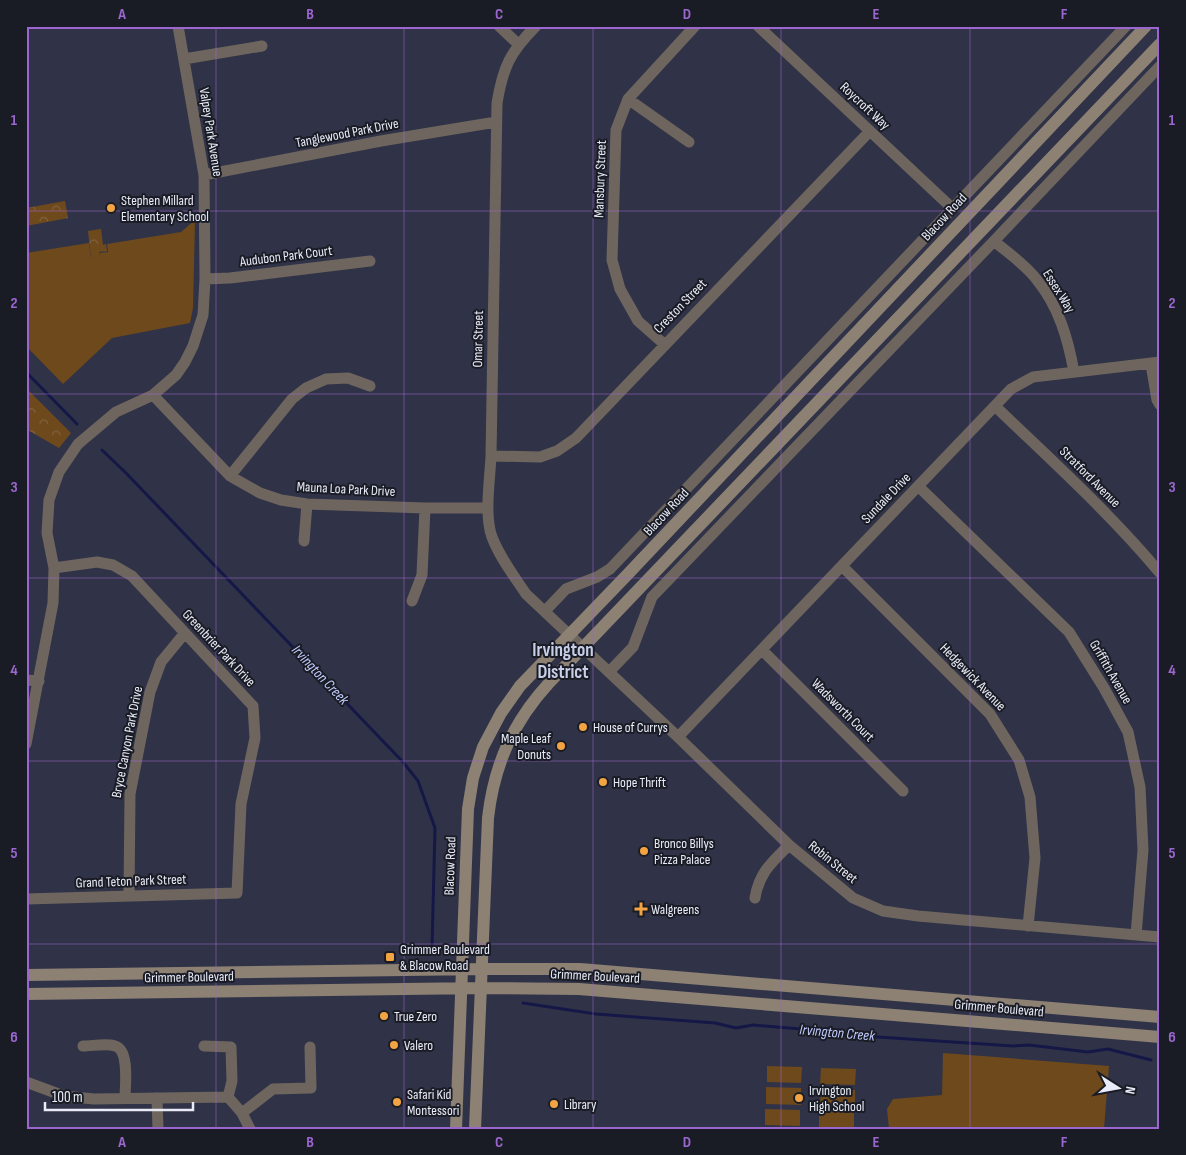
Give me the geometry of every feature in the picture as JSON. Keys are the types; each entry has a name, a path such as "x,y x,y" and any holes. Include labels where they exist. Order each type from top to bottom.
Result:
{"main road":[{"name":"Blacow Road","path":"456,1129 467,820 471,788 479,757 494,724 512,695 1146,26"},
{"path":"475,1129 488,818 496,774 507,743 528,708 1160,44"},
{"name":"Grimmer Boulevard","path":"26,975 580,969 1160,1017"},
{"name":"Grimmer Boulevard","path":"26,994 480,988 588,990 1160,1037"}],"street":[{"name":"Valpey Park Avenue","path":"26,744 53,604 54,568 47,533 49,500 59,472 78,444 116,412 153,395 176,375 193,346 203,315 205,279 204,175 178,26"},
{"path":"499,26 518,44"},
{"name":"Omar Street","path":"536,26 518,44 508,63 501,81 496,103 491,456 488,508 492,536 508,567 526,594 570,634"},
{"name":"Mansbury Street","path":"664,344 638,321 620,289 612,260 616,130 628,99 695,26"},
{"name":"Roycroft Way","path":"758,26 952,208"},
{"name":"Blacow Road","path":"545,611 566,589 597,577 610,569 1126,26"},
{"path":"184,59 262,46"},
{"path":"609,672 633,647 652,597 1160,66"},
{"path":"628,99 689,142"},
{"name":"Tanglewood Park Drive","path":"204,175 381,141 496,122"},
{"name":"Creston Street","path":"491,456 540,457 557,451 576,438 870,131"},
{"name":"Essex Way","path":"994,241 1037,279 1053,304 1064,326 1074,372"},
{"name":"Audubon Park Court","path":"205,279 230,278 370,261"},
{"path":"1155,363 1157,400 1160,404"},
{"name":"Sundale Drive","path":"678,737 1011,389 1033,377 1155,363"},
{"path":"230,476 292,399 306,388 326,379 348,378 370,386"},
{"name":"Mauna Loa Park Drive","path":"153,395 230,476 260,493 281,500 307,504 488,508"},
{"name":"Stratford Avenue","path":"995,406 1140,549 1160,573"},
{"name":"Griffith Avenue","path":"918,486 1069,632 1104,688 1128,732 1140,787 1143,850 1136,935"},
{"path":"304,541 307,504"},
{"path":"412,601 422,575 425,508"},
{"name":"Greenbrier Park Drive","path":"54,568 97,562 113,565 132,576 184,634 254,706 256,738 241,804 237,893"},
{"name":"Hedgewick Avenue","path":"842,566 990,714 1019,760 1030,796 1035,858 1028,926"},
{"name":"Bryce Canyon Park Drive","path":"129,895 130,794 150,692 161,662 184,634"},
{"name":"Robin Street","path":"570,634 788,846 853,898 883,911 918,916 1160,937"},
{"name":"Wadsworth Court","path":"762,650 902,791"},
{"path":"26,680 39,682"},
{"path":"755,898 757,884 767,866 788,846"},
{"name":"Grand Teton Park Street","path":"26,899 237,893"},
{"path":"83,1046 115,1046 120,1049 125,1057 125,1098"},
{"path":"204,1046 231,1047 232,1081 228,1097"},
{"path":"242,1113 273,1089 311,1088 310,1047"},
{"path":"26,1082 64,1096 94,1099 228,1097 242,1113 250,1129"},
{"path":"157,1098 158,1129"}],"green space":[{"path":"65,201 68,218 26,226 26,208"},
{"path":"195,220 193,308 190,323 112,338 63,384 26,346 26,253 89,243 91,258 100,256 99,253 108,252 107,244 181,232"},
{"path":"101,229 103,245 106,244 107,251 99,252 100,257 91,258 88,231"},
{"path":"26,388 71,433 59,448 26,429"},
{"path":"943,1053 1109,1066 1104,1129 889,1129 887,1109 893,1099 942,1095"},
{"path":"767,1066 802,1067 801,1083 767,1082"},
{"path":"821,1068 856,1069 855,1085 820,1084"},
{"path":"766,1087 801,1088 801,1105 766,1104"},
{"path":"821,1089 855,1090 855,1106 820,1105"},
{"path":"765,1109 800,1110 800,1126 765,1125"},
{"path":"819,1111 854,1112 854,1128 819,1127"}],"waterway":[{"name":"Irvington Creek","path":"26,372 77,424"},
{"name":"Irvington Creek","path":"102,450 403,762 418,781 435,828 432,947"},
{"name":"Irvington Creek","path":"523,1003 596,1014 715,1023 736,1028 753,1025 813,1030 833,1034 1013,1046 1029,1045 1088,1052 1108,1049 1151,1060"}],"place":[{"name":"Stephen Millard Elementary School","path":"111,208"},
{"name":"House of Currys","path":"583,727"},
{"name":"Maple Leaf Donuts","path":"561,746"},
{"name":"Hope Thrift","path":"603,782"},
{"name":"Bronco Billys Pizza Palace","path":"644,851"},
{"name":"Walgreens","path":"641,909"},
{"name":"Grimmer Boulevard & Blacow Road","path":"390,957"},
{"name":"True Zero","path":"384,1016"},
{"name":"Valero","path":"394,1045"},
{"name":"Irvington High School","path":"799,1098"},
{"name":"Safari Kid Montessori","path":"397,1102"},
{"name":"Library","path":"554,1104"}],"district":[{"name":"Irvington District","path":"563,661"}]}
